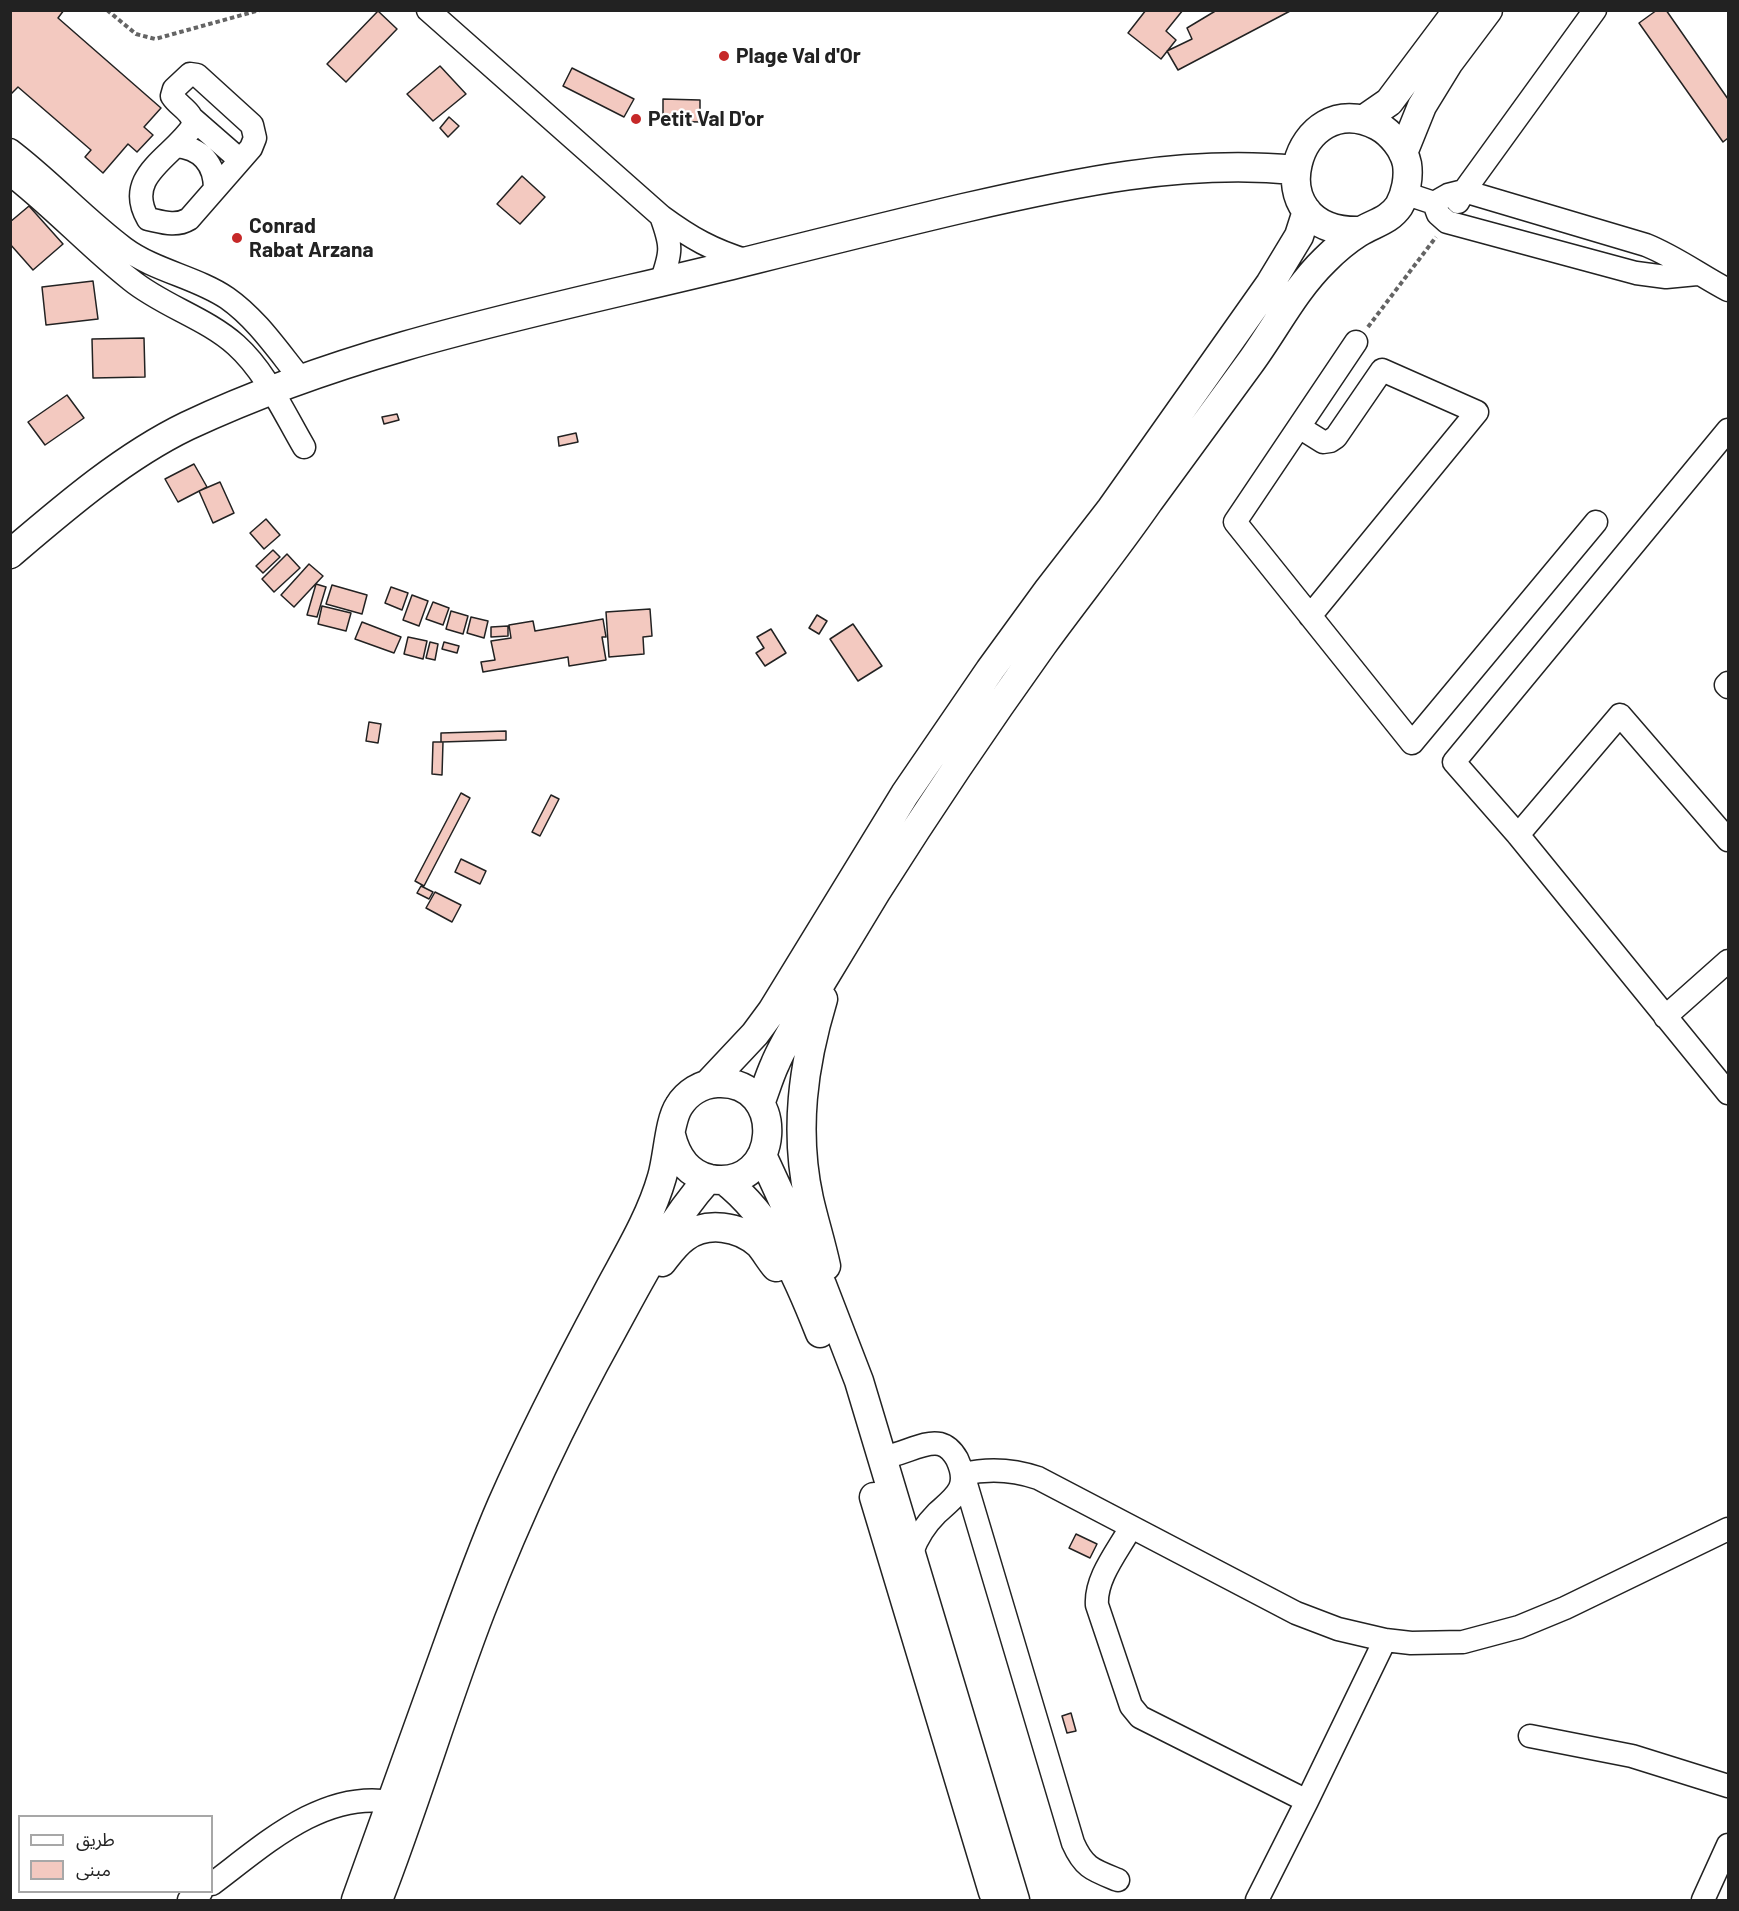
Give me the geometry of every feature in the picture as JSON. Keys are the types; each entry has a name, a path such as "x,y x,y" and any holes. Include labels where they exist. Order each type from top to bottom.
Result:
{"main road":[{"path":"1363,120 1389,102 1401,89 1458,10"},
{"path":"1403,153 1422,106 1449,62 1488,10"},
{"path":"760,1104 782,1048 843,946 929,808 1044,644 1252,360 1306,282 1325,260 1360,231 1387,219 1400,204 1407,179 1407,164 1403,153 1387,132 1363,120 1336,121 1324,126 1304,144 1295,170 1297,191 1307,211 1318,221 1331,228 1360,231"},
{"path":"10,554 113,471 182,429 271,390 388,351 824,240 1057,186 1175,170 1262,166 1295,170"},
{"path":"356,1900 500,1507 544,1411 654,1203 668,1157 675,1113 680,1103 688,1095 708,1084 755,1034 772,1011 905,794 990,670 1049,588 1111,509 1270,284 1299,236 1307,211"},
{"path":"843,946 815,1024 806,1067 801,1111 802,1155 809,1199 824,1258 825,1318 832,1361 995,1900"},
{"path":"378,1900 480,1611 554,1443 616,1323 669,1229 716,1179 736,1178 756,1165 767,1143 766,1116 760,1104 742,1089 731,1084 708,1084"},
{"path":"671,1135 682,1163 694,1173 716,1179 740,1192 772,1234 795,1274 825,1318 859,1381 1015,1900"},
{"path":"762,1155 825,1318"},
{"path":"616,1323 644,1289 673,1247 700,1230 717,1227 733,1229 747,1235 760,1245 801,1304 825,1318"}],"street":[{"path":"428,10 661,216 689,236 719,252 748,261"},
{"path":"1447,222 1464,191 1595,10"},
{"path":"148,219 171,224 184,222 193,215 240,160 254,143 255,133 252,125 197,75 190,74 174,89 172,96 193,119 240,160"},
{"path":"148,219 140,200 143,181 191,129 193,119"},
{"path":"176,146 186,147 203,156 214,172 215,189"},
{"path":"13,167 125,249 149,263 227,298 256,325 301,379"},
{"path":"13,167 40,196 132,281 157,299 201,322 236,345 262,375 304,447"},
{"path":"1404,193 1434,203 1448,195 1464,191 1646,245 1673,257 1697,274 1728,290"},
{"path":"1434,203 1438,214 1447,222 1636,273 1666,277 1697,274"},
{"path":"661,216 671,242 669,258 661,282"},
{"path":"125,249 148,219"},
{"path":"236,345 256,325"},
{"path":"1356,342 1235,522 1412,743 1596,522"},
{"path":"1299,427 1323,442 1336,437 1382,370 1477,412 1310,616"},
{"path":"1728,430 1454,762 1518,836 1728,1093"},
{"path":"1518,836 1620,716 1728,840"},
{"path":"1665,1017 1728,960"},
{"path":"881,1457 893,1456 931,1444 939,1444 952,1452 963,1474 1073,1843 1081,1860 1092,1870 1118,1880"},
{"path":"963,1474 994,1470 1024,1473 1296,1613 1338,1629 1385,1640 1420,1643 1463,1642 1519,1627 1565,1608 1728,1529"},
{"path":"912,1552 926,1526 955,1498 960,1490 963,1474"},
{"path":"1131,1527 1100,1583 1097,1596 1097,1605 1131,1706 1140,1717 1308,1801"},
{"path":"1257,1900 1308,1801 1385,1640"},
{"path":"1530,1736 1632,1756 1728,1786"},
{"path":"213,1883 282,1833 313,1815 351,1801 391,1802"},
{"path":"1703,1900 1728,1845"}],"path":[{"path":"107,10 136,34 155,39 261,10"},
{"path":"1356,342 1447,222"}],"building":[{"path":"10,10 64,10 58,18 161,108 144,127 153,135 137,152 128,144 103,173 85,157 91,150 18,87 10,95"},
{"path":"1146,10 1183,10 1166,31 1176,40 1161,59 1128,33"},
{"path":"1217,10 1292,10 1178,70 1167,51 1192,39 1187,28"},
{"path":"1657,10 1666,10 1728,99 1728,138 1723,142 1639,23"},
{"path":"378,11 397,29 346,82 327,64"},
{"path":"440,66 466,94 433,121 407,94"},
{"path":"572,68 634,99 624,117 563,86"},
{"path":"663,99 700,100 700,122 663,121"},
{"path":"449,117 459,126 448,137 440,128"},
{"path":"522,176 545,197 520,224 497,204"},
{"path":"29,206 63,244 33,270 10,244 10,222"},
{"path":"93,281 98,319 46,325 42,287"},
{"path":"144,338 145,377 93,378 92,339"},
{"path":"67,395 84,418 45,445 28,422"},
{"path":"397,414 399,420 384,424 382,417"},
{"path":"576,433 578,442 559,446 558,437"},
{"path":"194,464 207,487 178,502 165,479"},
{"path":"220,482 234,513 213,523 199,491"},
{"path":"266,519 280,535 264,549 250,533"},
{"path":"273,550 280,557 263,573 256,566"},
{"path":"287,554 300,568 274,592 262,579"},
{"path":"309,564 323,576 294,607 281,595"},
{"path":"316,584 326,587 317,617 307,615"},
{"path":"332,585 367,595 362,614 326,604"},
{"path":"391,587 408,593 402,610 385,603"},
{"path":"412,595 428,601 419,626 403,620"},
{"path":"433,602 449,608 443,625 426,619"},
{"path":"322,606 351,613 346,631 318,624"},
{"path":"650,609 652,636 643,637 644,654 609,657 606,612"},
{"path":"451,611 468,616 463,634 446,629"},
{"path":"817,615 827,621 819,634 809,628"},
{"path":"471,617 488,621 484,638 467,633"},
{"path":"603,619 606,637 602,637 606,660 569,666 568,657 483,672 481,662 495,660 491,641 511,638 509,625 533,621 535,631"},
{"path":"362,622 401,637 394,653 355,639"},
{"path":"853,624 882,666 858,681 830,639"},
{"path":"508,626 508,636 491,637 491,627"},
{"path":"771,629 786,653 765,666 756,653 764,648 757,637"},
{"path":"408,637 427,641 423,659 404,654"},
{"path":"430,642 438,644 435,660 426,658"},
{"path":"444,642 459,646 457,653 442,649"},
{"path":"369,722 381,724 378,743 366,741"},
{"path":"506,731 506,740 441,742 441,733"},
{"path":"433,742 443,742 442,775 432,774"},
{"path":"461,793 470,798 424,886 415,881"},
{"path":"551,795 559,799 540,836 532,832"},
{"path":"461,859 486,871 480,884 455,872"},
{"path":"421,886 433,892 429,899 417,893"},
{"path":"435,892 461,905 452,922 426,908"},
{"path":"1076,1534 1097,1544 1090,1558 1069,1548"},
{"path":"1071,1713 1076,1731 1067,1733 1062,1716"}],"place":[{"name":"Plage Val d'Or","path":"724,56"},
{"name":"Petit Val D'or","path":"636,119"},
{"name":"Conrad Rabat Arzana","path":"237,238"}]}
